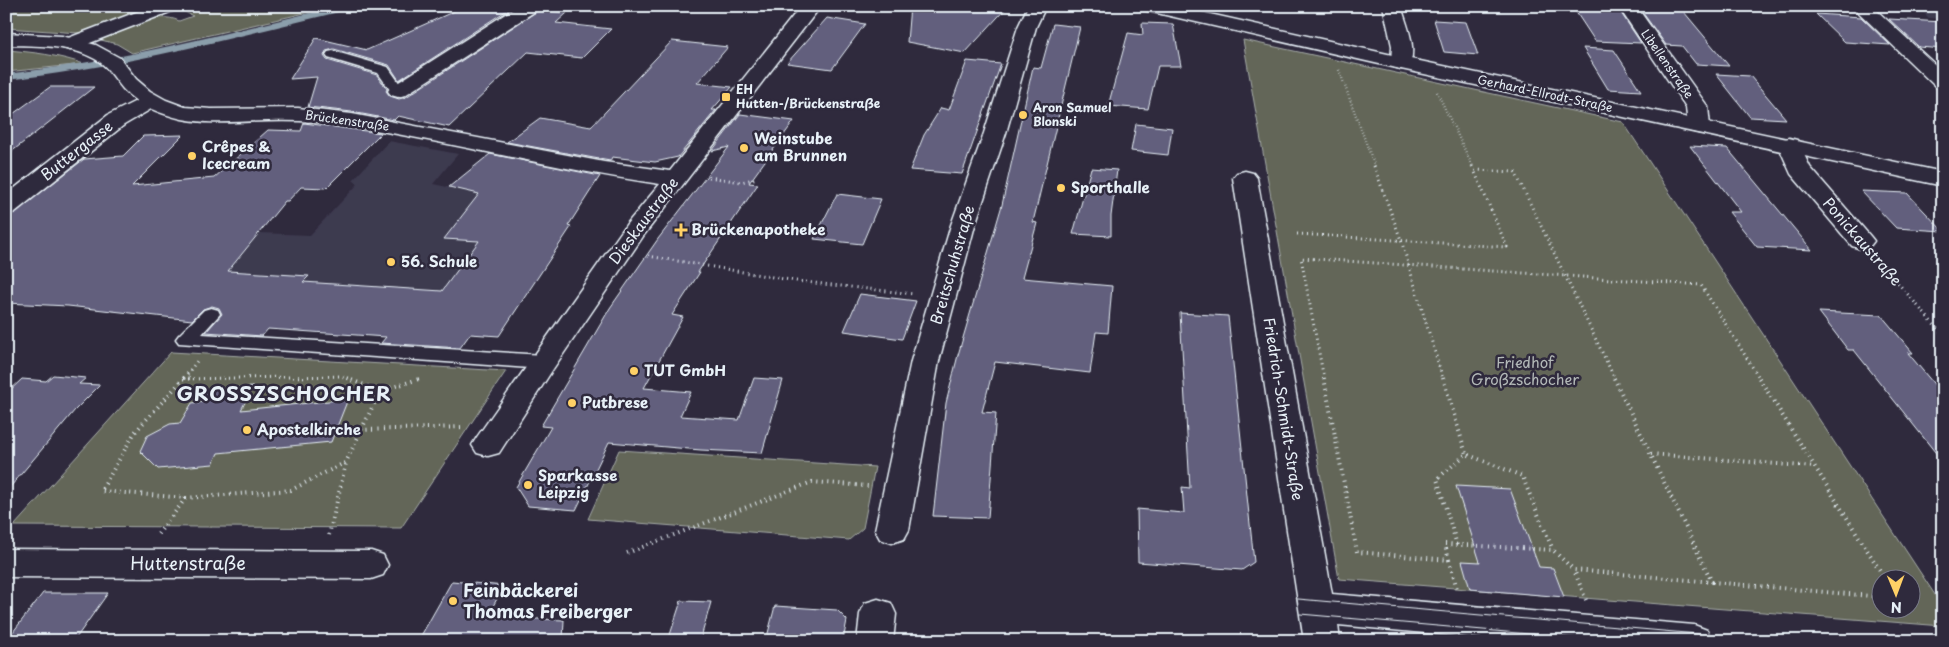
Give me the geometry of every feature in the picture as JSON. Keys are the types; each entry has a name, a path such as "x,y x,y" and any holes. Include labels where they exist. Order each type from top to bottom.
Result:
{"street":[{"path":"70,44 169,6"},
{"path":"398,91 531,6"},
{"name":"Dieskaustraße","path":"494,435 620,252 754,81 803,15 812,6"},
{"name":"Breitschuhstraße","path":"892,530 925,361 963,225 995,133 1027,27 1037,6"},
{"name":"Gerhard-Ellrodt-Straße","path":"1148,6 1400,63 1943,179"},
{"path":"1392,6 1402,46 1400,63"},
{"name":"Libellenstraße","path":"1627,6 1697,107 1699,126"},
{"path":"1861,6 1943,83"},
{"name":"Brückenstraße","path":"6,39 70,44 92,50 106,57 118,67 130,84 151,101 170,110 194,114 318,115 604,169 678,176"},
{"name":"Buttergasse","path":"6,207 116,120 151,101"},
{"name":"Ponickaustraße","path":"1789,145 1799,169 1861,241"},
{"name":"Friedrich-Schmidt-Straße","path":"1245,178 1319,625"},
{"name":"Huttenstraße","path":"10,568 371,565"},
{"path":"1319,625 1466,621 1694,641"}],"lane":[{"path":"334,55 383,70 398,91"},
{"path":"211,314 186,339 543,362"}],"path":[{"path":"1346,68 1338,66 1401,240 1466,454"},
{"path":"1297,234 1507,247 1474,170 1435,89"},
{"path":"1474,170 1515,172 1712,582"},
{"path":"678,176 741,182 758,178"},
{"name":"Ponickaustraße","path":"1861,241 1943,335"},
{"path":"620,252 796,280 943,298"},
{"path":"1449,560 1358,552 1301,258 1701,285 1880,570"},
{"path":"323,565 346,462 380,391 341,376 184,378 135,432 101,491 186,498 291,490 346,462"},
{"path":"361,430 494,435"},
{"path":"1457,545 1437,479 1466,454"},
{"path":"1466,454 1522,476 1553,550 1574,570 1598,633"},
{"path":"1650,454 1815,467"},
{"path":"627,553 812,482 900,489"},
{"path":"155,537 186,498"},
{"path":"1466,621 1445,544 1553,550"},
{"path":"1574,570 1872,595"}],"shaded area":[{"path":"1903,6 1943,6 1943,19 1929,18 1917,7"},
{"name":"56. Schule","path":"389,141 458,154 433,184 481,194 571,227 499,336 213,318 199,320 212,289 259,233 310,235 358,184 353,180"}],"green space":[{"path":"6,6 155,6 79,33 6,28"},
{"path":"189,6 335,6 132,53 117,44 101,40 104,37 151,19 170,18 179,21 193,16 185,12"},
{"name":"Friedhof Großzschocher","path":"1243,40 1623,122 1919,570 1872,570 1872,620 1922,620 1922,575 1943,607 1943,626 1339,579"},
{"path":"6,50 45,54 84,64 6,72"},
{"path":"171,352 506,371 401,528 14,526"},
{"path":"619,450 875,467 863,528 849,540 588,519"}],"building":[{"path":"466,6 512,7 399,80 389,65 334,49 326,51 324,56 327,60 377,75 390,96 399,99 406,97 539,10 567,13 556,23 611,29 582,58 528,52 449,127 398,116 394,120 352,112 308,107 317,77 290,79 316,38 367,50"},
{"path":"910,6 1008,6 965,53 907,42"},
{"path":"1572,6 1617,7 1641,43 1595,41"},
{"path":"1653,6 1679,6 1729,66 1696,64 1682,46 1666,45 1640,9 1655,9"},
{"path":"1816,14 1861,17 1890,45 1845,42"},
{"path":"827,18 865,24 832,69 787,63"},
{"path":"1889,19 1943,22 1943,49 1919,47"},
{"path":"1434,20 1466,22 1478,55 1444,52"},
{"path":"1142,23 1173,24 1181,66 1158,66 1148,109 1108,106 1128,33 1143,35"},
{"path":"1053,24 1080,27 1033,222 1037,223 1022,278 1112,286 1108,333 1096,332 1090,373 995,362 982,412 996,413 988,518 933,516 946,403 958,355 1002,205 1033,67 1041,68"},
{"path":"672,41 728,47 697,83 732,87 712,110 716,110 678,157 655,162 612,157 610,161 507,142 540,118 591,127"},
{"path":"1583,48 1614,50 1641,91 1608,89"},
{"path":"967,61 1001,64 962,174 910,170 924,135 941,108 949,110"},
{"path":"1716,74 1750,76 1786,119 1750,117"},
{"path":"50,87 94,87 6,156 6,119"},
{"path":"740,114 794,121 749,183 758,184 698,272 700,272 672,315 683,317 644,388 691,392 680,416 739,420 754,378 783,380 762,453 609,442 576,510 528,506 516,487 551,427 541,426 610,308 658,239 729,147 712,151"},
{"path":"304,123 381,133 326,188 301,187 288,201 285,201 228,271 309,276 303,282 442,291 479,241 444,239 479,194 449,187 490,154 600,176 568,226 571,227 499,336 470,334 460,348 381,343 386,337 268,329 262,336 206,332 222,314 219,308 212,306 203,309 192,320 68,306 6,303 6,223 13,214 84,159 123,156 143,136 183,135 132,186 214,178 268,130 301,131"},
{"path":"1136,124 1172,128 1168,155 1131,151"},
{"path":"1690,146 1727,148 1812,250 1757,247 1729,212 1741,212"},
{"path":"1091,168 1117,170 1111,216 1111,236 1073,234"},
{"path":"1861,191 1907,193 1943,231 1896,228"},
{"path":"837,194 881,199 862,244 814,239"},
{"path":"860,294 916,301 902,339 844,331"},
{"path":"1819,312 1881,315 1913,353 1908,353 1943,395 1943,462 1854,350 1848,350"},
{"path":"1180,313 1228,316 1254,562 1242,570 1138,562 1137,509 1184,513 1182,487 1190,488"},
{"path":"53,375 86,378 79,384 100,385 75,410 6,492 6,394 22,379 46,381"},
{"name":"Apostelkirche","path":"253,387 241,410 348,399 331,442 218,453 213,464 158,469 140,451 147,436 170,424 180,423 192,403 201,402 207,390"},
{"path":"1456,486 1510,489 1539,567 1553,568 1564,597 1470,589 1462,561 1480,562"},
{"path":"452,581 504,586 487,617 564,620 563,641 418,641"},
{"path":"43,593 108,593 74,641 6,641"},
{"path":"681,601 711,602 700,641 668,641"},
{"path":"775,606 837,610 847,620 843,641 766,641"}],"waterway":[{"path":"6,77 136,56 350,6"}],"tram line":[{"path":"1298,599 1777,641"},
{"path":"1300,614 1609,641"}],"place":[{"name":"EH Hutten-/Brückenstraße","path":"726,97"},
{"name":"Aron Samuel Blonski","path":"1023,115"},
{"name":"Weinstube am Brunnen","path":"744,148"},
{"name":"Crêpes & Icecream","path":"192,156"},
{"name":"Sporthalle","path":"1061,188"},
{"name":"Brückenapotheke","path":"681,230"},
{"name":"56. Schule","path":"391,262"},
{"name":"TUT GmbH","path":"634,371"},
{"name":"Putbrese","path":"572,403"},
{"name":"Apostelkirche","path":"247,430"},
{"name":"Sparkasse Leipzig","path":"528,485"},
{"name":"Feinbäckerei Thomas Freiberger","path":"453,601"}],"district":[{"name":"GROSSZSCHOCHER","path":"284,394"}]}
